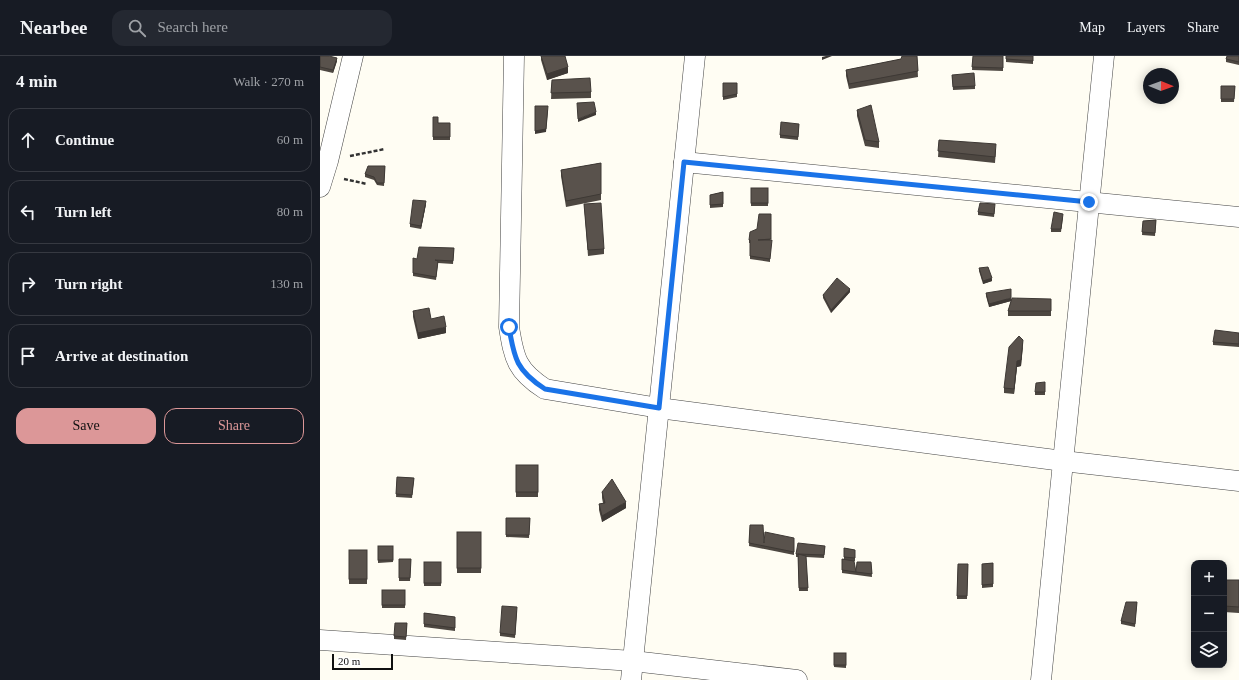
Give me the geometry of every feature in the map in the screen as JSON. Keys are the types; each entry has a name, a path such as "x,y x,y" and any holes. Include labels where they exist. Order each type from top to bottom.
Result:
{"street":[{"path":"320,187 328,161 353,56"},
{"path":"514,56 509,327 512,351 520,368 532,380 545,389 659,408 1063,461 1239,481"},
{"path":"632,671 695,56"},
{"path":"1041,680 1104,56"},
{"path":"684,162 1239,217"},
{"path":"320,640 632,671 798,680"}],"path":[{"path":"328,161 385,149"}],"building":[{"path":"320,56 337,58 333,70 320,67"},
{"path":"541,56 565,56 568,67 547,74"},
{"path":"902,56 917,56 918,71 849,84 846,70 901,59"},
{"path":"973,56 1003,56 1003,68 972,67"},
{"path":"1006,56 1033,56 1033,61 1006,59"},
{"path":"1227,56 1239,56 1239,62 1226,59"},
{"path":"974,73 975,86 953,87 952,75"},
{"path":"590,78 591,92 551,93 552,80"},
{"path":"723,83 737,83 737,94 723,97"},
{"path":"1221,86 1235,86 1234,99 1221,99"},
{"path":"594,102 596,112 578,119 577,103"},
{"path":"871,105 879,142 865,140 857,110"},
{"path":"535,106 548,106 546,129 535,131"},
{"path":"433,117 438,117 438,123 450,123 450,137 433,137"},
{"path":"781,122 799,124 798,137 780,135"},
{"path":"939,140 996,144 995,157 938,151"},
{"path":"601,163 601,194 566,201 561,170"},
{"path":"368,166 385,166 384,183 377,183 374,177 365,174"},
{"path":"751,188 768,188 768,203 751,203"},
{"path":"723,192 723,204 710,205 710,195"},
{"path":"413,200 426,201 421,226 410,224"},
{"path":"601,203 604,249 588,250 584,204"},
{"path":"980,203 995,204 994,214 978,212"},
{"path":"1054,212 1063,214 1061,229 1051,229"},
{"path":"759,214 771,214 771,239 758,240 772,240 770,259 750,256 750,232 757,229"},
{"path":"1156,220 1155,233 1142,232 1143,221"},
{"path":"419,247 454,248 453,261 435,260 438,261 436,277 413,273 413,258 417,259"},
{"path":"988,267 992,278 983,281 979,268"},
{"path":"837,278 850,289 831,310 823,295"},
{"path":"1011,289 1011,298 989,304 986,293"},
{"path":"1012,298 1051,299 1051,311 1008,311"},
{"path":"429,308 431,319 444,316 446,327 418,333 413,311"},
{"path":"1215,330 1239,333 1239,344 1213,342"},
{"path":"1019,336 1023,340 1021,360 1017,361 1014,389 1004,388 1009,347"},
{"path":"1045,382 1045,392 1035,392 1036,383"},
{"path":"516,465 538,465 538,492 516,492"},
{"path":"397,477 414,478 412,495 396,494"},
{"path":"612,479 626,502 602,516 599,504 605,503 602,492"},
{"path":"506,518 530,518 529,535 506,535"},
{"path":"750,525 763,525 764,543 765,532 794,538 794,552 749,543"},
{"path":"457,532 481,532 481,568 457,568"},
{"path":"798,543 825,546 824,555 796,554"},
{"path":"378,546 393,546 393,560 378,560"},
{"path":"844,548 855,550 855,558 844,557"},
{"path":"349,550 367,550 367,579 349,579"},
{"path":"798,554 806,556 808,588 799,588"},
{"path":"399,559 411,559 410,578 399,578"},
{"path":"842,559 854,561 856,572 842,570"},
{"path":"424,562 441,562 441,583 424,583"},
{"path":"857,562 871,562 872,574 856,572"},
{"path":"993,563 993,584 982,585 982,564"},
{"path":"958,564 968,564 967,596 957,596"},
{"path":"1227,580 1239,580 1239,607 1227,606"},
{"path":"382,590 405,590 405,605 382,605"},
{"path":"1126,602 1137,602 1135,624 1121,621"},
{"path":"502,606 517,607 515,635 500,633"},
{"path":"424,613 455,617 455,628 424,624"},
{"path":"395,623 407,623 406,637 394,636"},
{"path":"834,653 846,653 846,665 834,665"}],"route":[{"path":"509,327 512,351 520,368 532,380 545,389 659,408 684,162 1089,202"}]}
